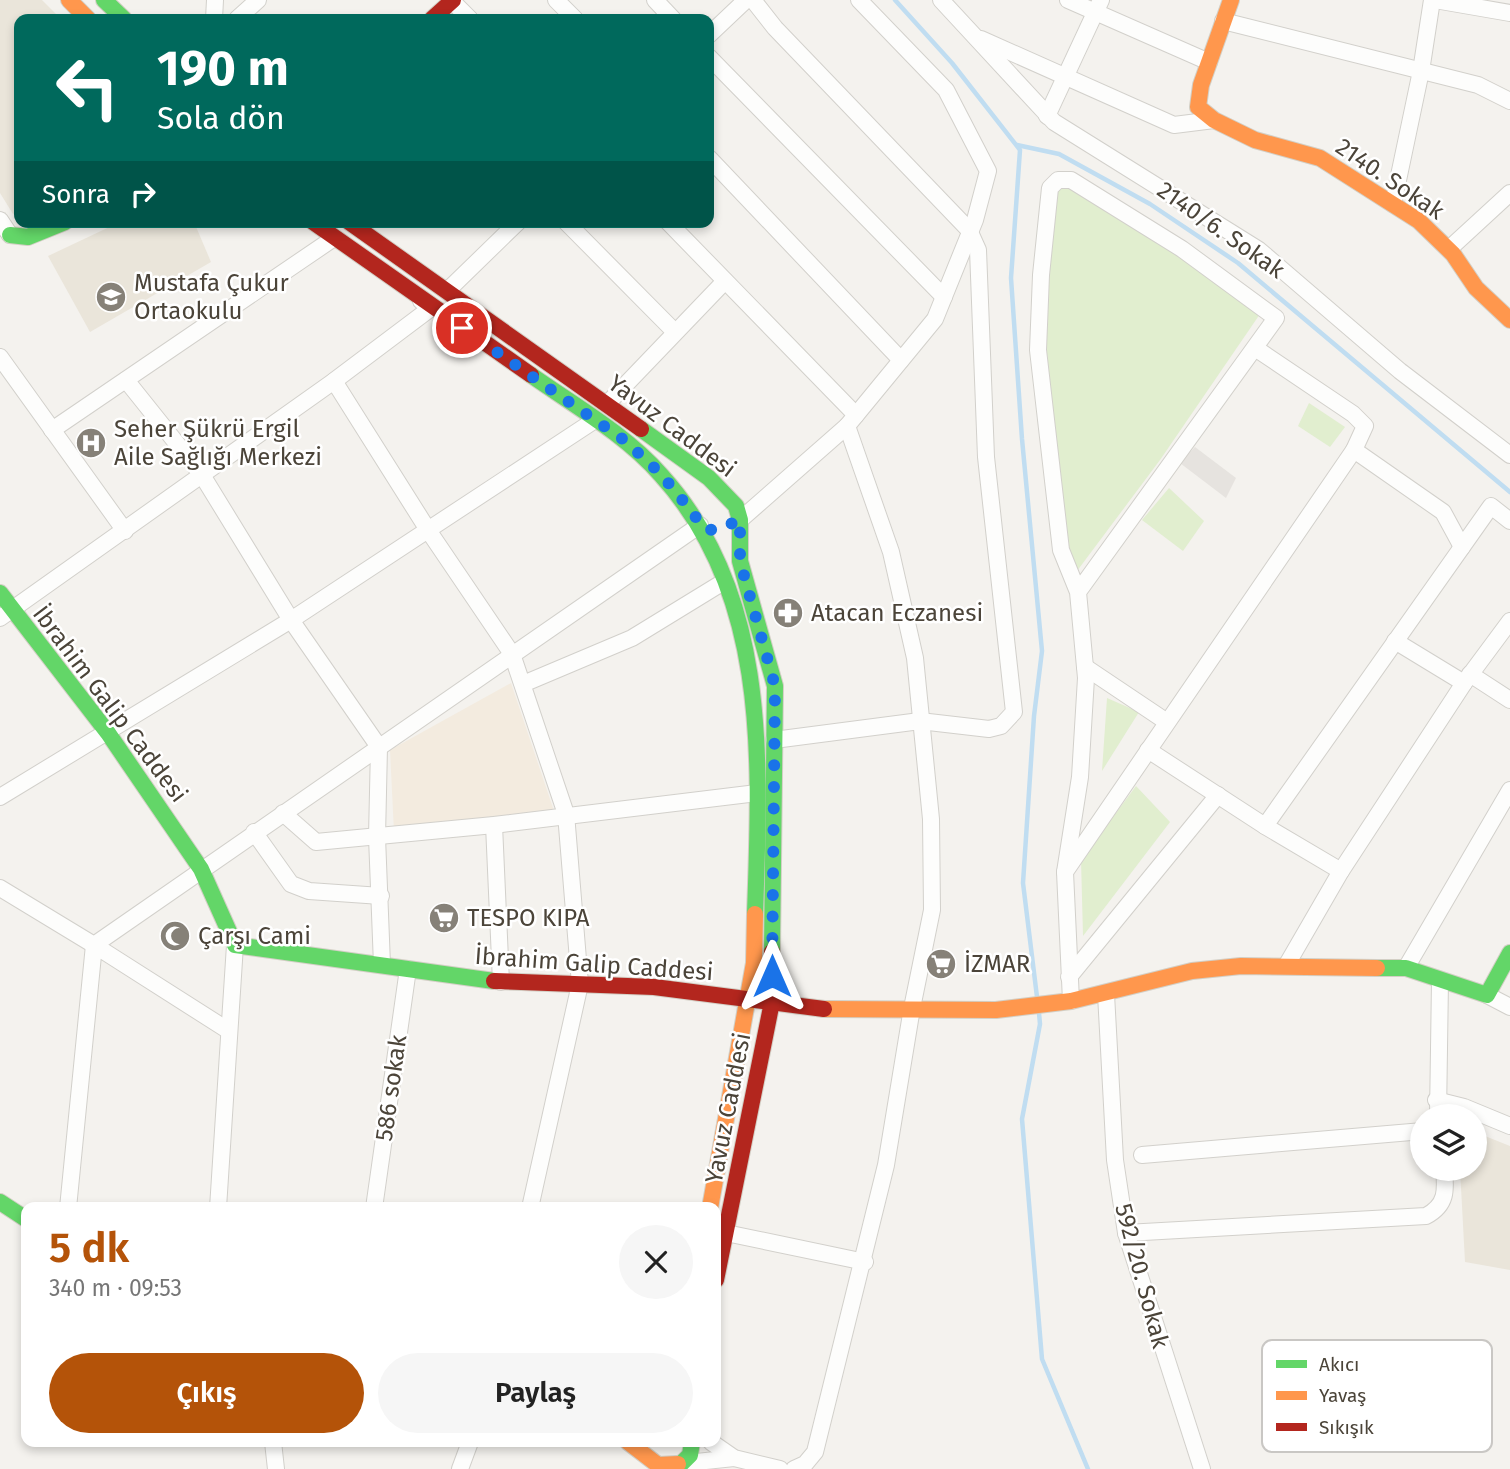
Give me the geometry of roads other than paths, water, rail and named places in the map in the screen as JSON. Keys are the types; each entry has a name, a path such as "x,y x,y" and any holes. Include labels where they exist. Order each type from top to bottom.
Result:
{"main road":[{"path":"69,0 83,14"},
{"path":"104,0 119,14"},
{"path":"437,14 452,0"},
{"path":"1209,61 1231,0"},
{"name":"2140. Sokak","path":"1209,61 1198,107 1214,120 1255,140 1320,158 1419,221 1448,249 1476,288 1510,320"},
{"path":"5,236 23,228"},
{"path":"5,236 29,237 51,228"},
{"name":"Yavuz Caddesi","path":"321,228 624,440 660,473 697,520 725,573 725,581 742,628 754,698 757,793 754,963 711,1202"},
{"name":"Yavuz Caddesi","path":"360,228 709,478 736,506 729,525 775,686 772,1002 721,1256"},
{"path":"727,496 712,492 702,498 697,520 709,530 729,525"},
{"name":"İbrahim Galip Caddesi","path":"0,593 6,615 108,733 201,869 235,945 501,982 654,987 839,1011 912,1008 996,1010 1072,1001 1192,971 1286,966 1406,968 1486,995"},
{"path":"1486,995 1510,953"},
{"path":"0,1202 21,1216"},
{"path":"636,1447 643,1469"},
{"path":"638,1447 658,1465 677,1467 690,1455 691,1447"}],"street":[{"path":"243,14 258,0"},
{"path":"452,0 465,14"},
{"path":"556,0 570,14"},
{"path":"655,0 668,14"},
{"path":"714,30 746,0"},
{"path":"753,0 775,28 969,230 978,250 986,457 1014,712 1001,726 989,729 920,721 774,740"},
{"path":"729,525 852,420 936,318 988,171 946,90 859,0"},
{"path":"1068,0 1098,6 1209,61"},
{"path":"1393,204 1433,0 1502,8"},
{"name":"2140/6. Sokak","path":"947,2 1047,116 1259,250 1400,371 1510,455"},
{"path":"1047,116 1098,6"},
{"path":"1223,21 1478,85 1510,101"},
{"path":"973,34 1174,125 1214,120"},
{"path":"714,62 944,297"},
{"path":"714,163 901,360"},
{"path":"1072,1001 1065,872 1080,777 1084,667 1078,592 1061,550 1038,350 1041,275 1050,188 1058,180 1071,180 1182,249 1276,318 1078,592"},
{"path":"1448,249 1510,192"},
{"path":"0,220 5,236"},
{"path":"447,291 512,228"},
{"path":"572,228 676,332"},
{"path":"673,228 852,420 891,552 915,658 931,819 932,910 912,1008 886,1165 865,1262 815,1452 806,1464 794,1469"},
{"path":"52,430 334,238"},
{"path":"607,404 725,281"},
{"path":"6,615 334,381 431,308 417,297"},
{"path":"1065,872 1354,450 1365,426 1353,414 1255,348"},
{"path":"0,357 125,531"},
{"path":"126,380 202,475 291,620 379,747 377,837 382,965"},
{"path":"334,381 428,530 512,654 566,814 580,984 531,1202"},
{"path":"0,797 291,620 595,420"},
{"path":"1354,450 1443,512 1462,547"},
{"path":"1265,825 1491,506 1510,521"},
{"path":"69,1202 94,945 512,654 697,520"},
{"path":"523,684 632,638 725,581"},
{"path":"1286,966 1341,871 1467,679 1510,621"},
{"path":"1395,641 1510,700"},
{"path":"1084,667 1167,722"},
{"path":"1148,750 1341,871"},
{"path":"1406,968 1510,790"},
{"path":"283,813 316,842 495,825 566,814 757,793"},
{"path":"1069,976 1218,795"},
{"path":"495,825 501,982"},
{"path":"254,832 291,884 309,891 381,895"},
{"path":"0,888 229,1031"},
{"path":"218,1202 235,945"},
{"name":"586 sokak","path":"375,1202 408,969"},
{"path":"1436,1104 1440,981"},
{"name":"592/20. Sokak","path":"1107,994 1115,1160 1126,1233 1202,1469"},
{"path":"1486,995 1510,1007"},
{"path":"1436,1100 1465,1107 1510,1126"},
{"path":"1142,1155 1410,1132"},
{"path":"1126,1233 1426,1216 1436,1211 1445,1196 1444,1181"},
{"path":"726,1233 865,1262"},
{"path":"274,1447 276,1469"},
{"path":"460,1469 468,1447"},
{"path":"718,1447 734,1458 770,1468"},
{"path":"677,1467 734,1458"}],"waterway":[{"path":"895,0 952,63 1020,150 1011,278 1022,439 1042,651 1034,716 1023,883 1037,997"},
{"path":"1017,145 1059,154 1150,204 1238,263 1510,492"},
{"path":"1039,1013 1040,1024 1022,1119 1042,1359 1088,1469"}],"place":[{"name":"Mustafa Çukur Ortaokulu","path":"111,297"},
{"name":"Seher Şükrü Ergil Aile Sağlığı Merkezi","path":"91,443"},
{"name":"Atacan Eczanesi","path":"788,613"},
{"name":"TESPO KIPA","path":"444,918"},
{"name":"Çarşı Cami","path":"175,936"},
{"name":"İZMAR","path":"941,964"}]}
